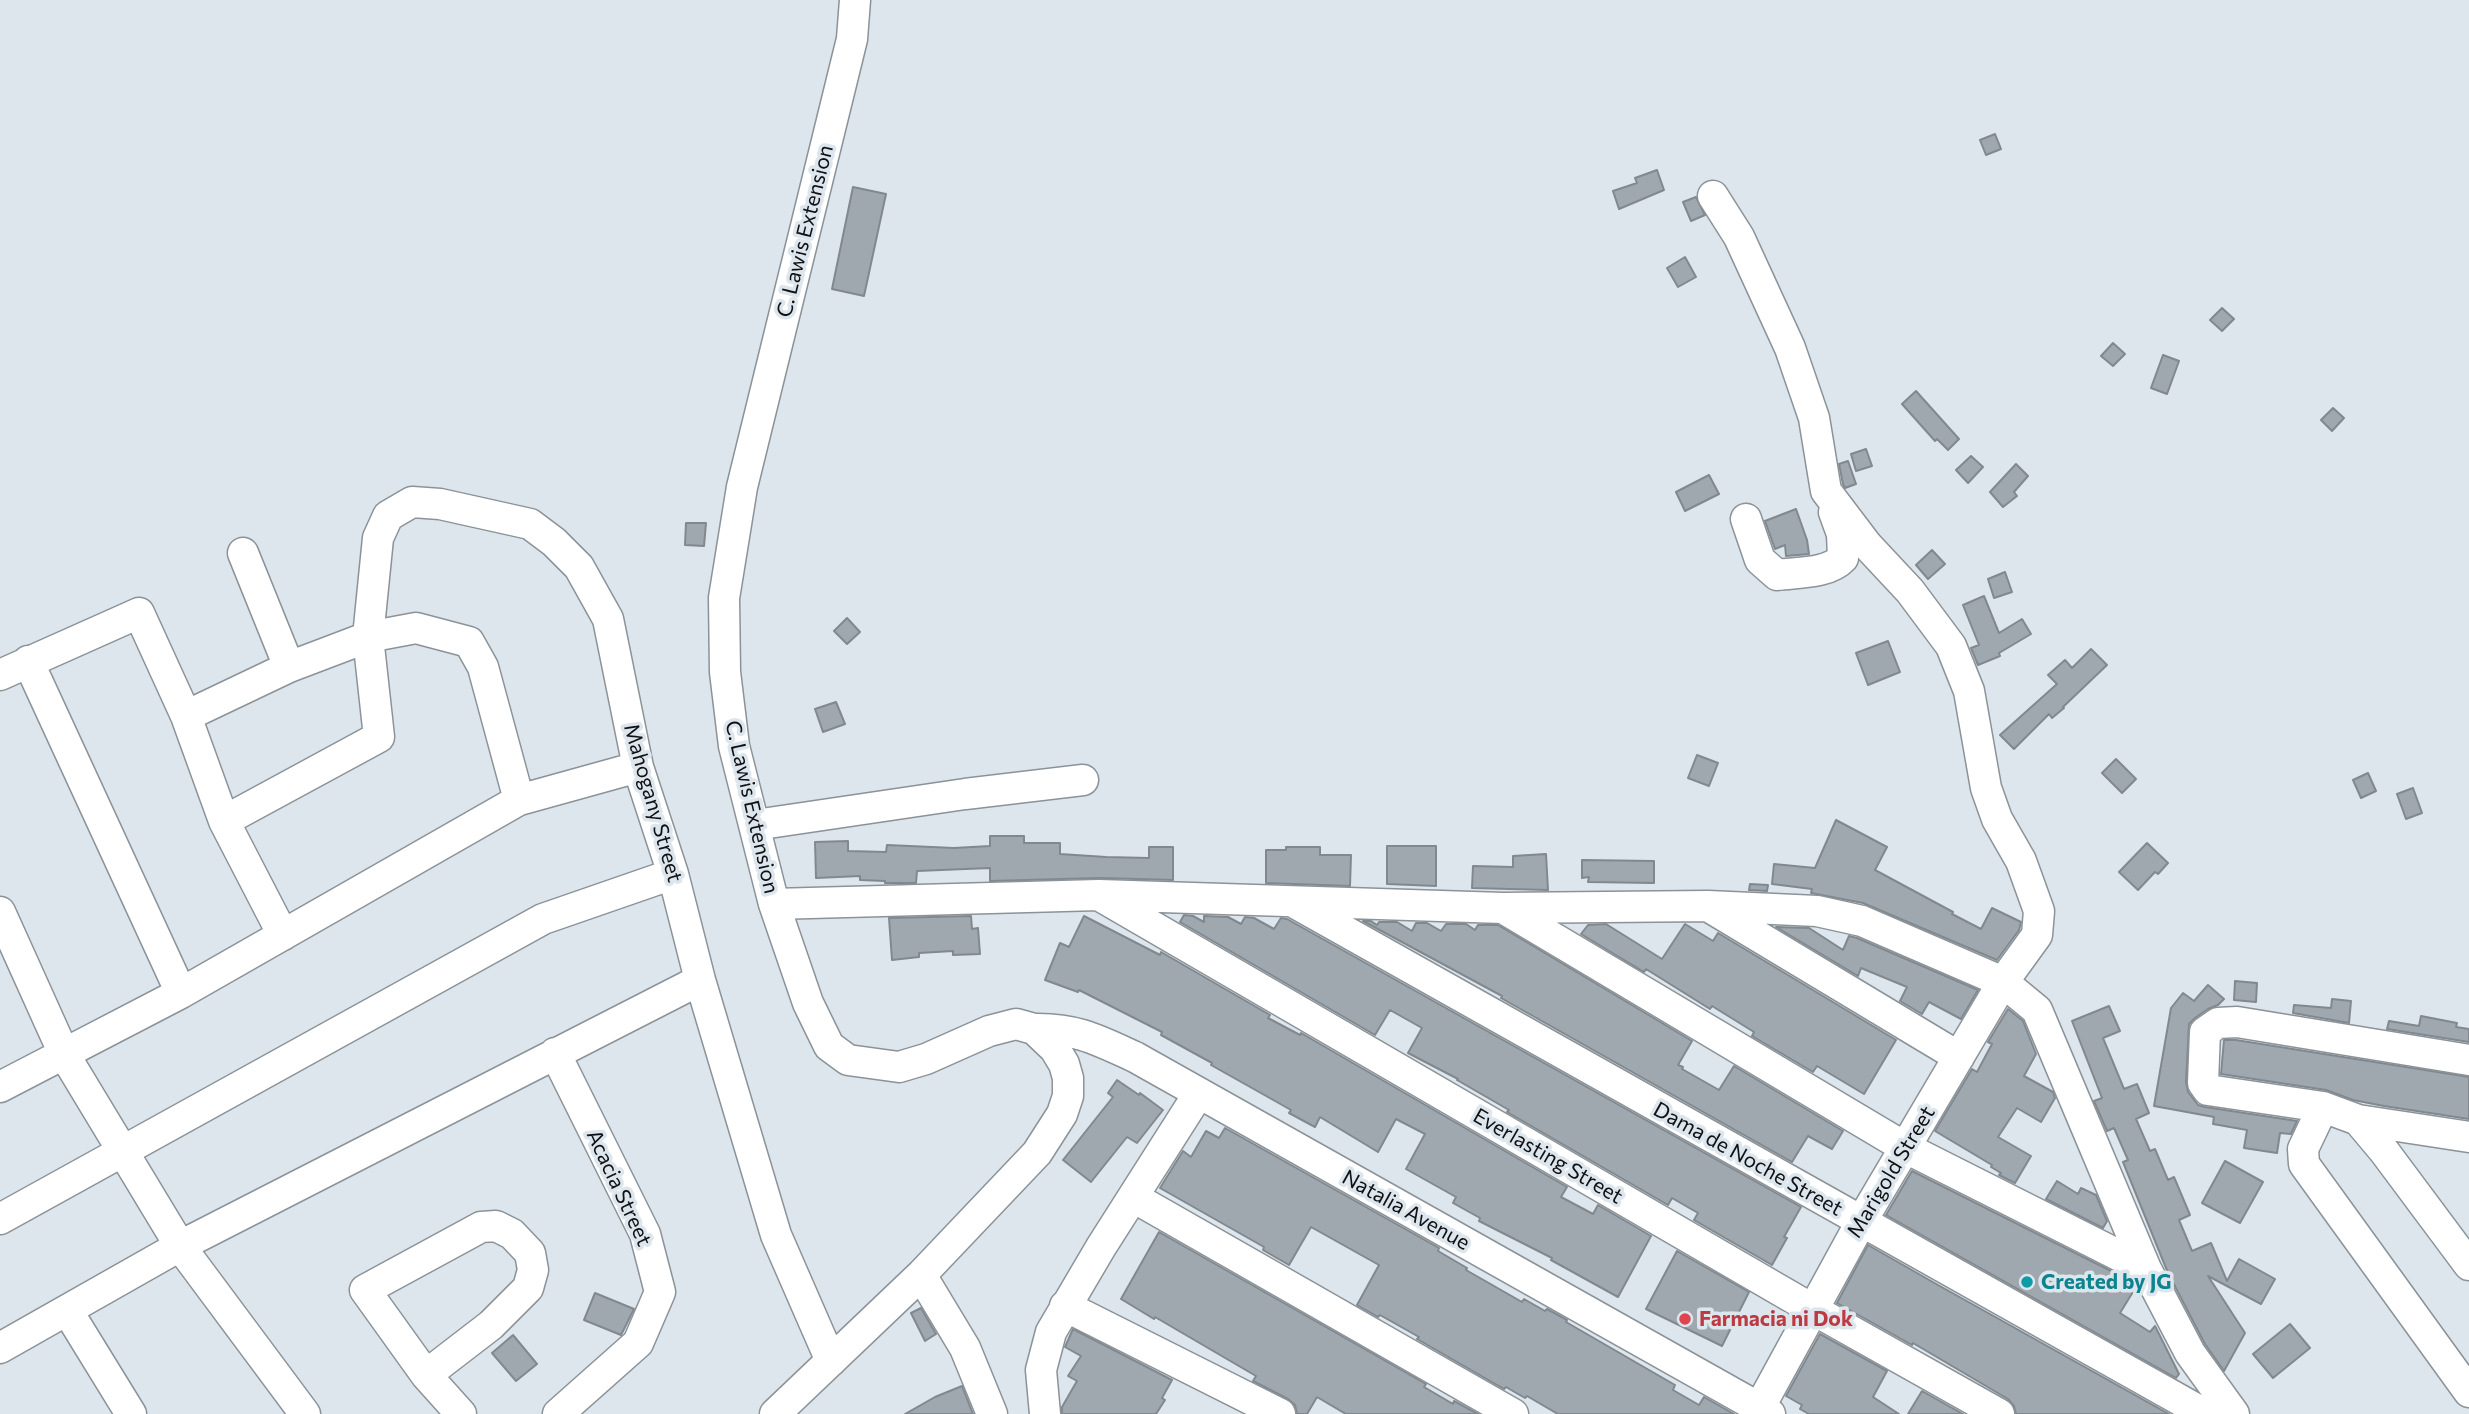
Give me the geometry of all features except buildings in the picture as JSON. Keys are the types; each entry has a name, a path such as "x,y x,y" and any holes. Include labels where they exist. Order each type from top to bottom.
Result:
{"street":[{"name":"C. Lawis Extension","path":"855,0 852,38 742,487 724,598 725,672 734,746 775,904 819,1028 829,1046 848,1060 899,1067 926,1059 989,1031 1016,1024 1034,1029"},
{"path":"1713,196 1739,237 1790,348 1814,418 1826,491 1842,534 1843,558 1836,565 1777,575 1760,560 1746,519"},
{"name":"Marigold Street","path":"1762,1412 1812,1309 1861,1222 2003,982 2037,935 2039,911 2021,861 1997,819 1986,788 1969,691 1951,646 1826,491"},
{"name":"Mahogany Street","path":"224,821 379,737 368,637 378,538 388,516 412,502 440,504 530,523 554,542 579,567 608,619 638,767 673,874 700,980 776,1235 831,1361"},
{"path":"243,553 289,667"},
{"path":"0,675 139,613 186,716 224,821 283,935"},
{"path":"186,716 289,667 368,637 416,628 469,642 483,667 519,800"},
{"path":"29,661 181,993"},
{"path":"0,1087 181,993 519,800 638,767"},
{"path":"755,825 965,794 1083,780"},
{"path":"0,1219 543,919 673,874"},
{"path":"775,904 1099,895 1503,908 1708,906 1817,911 1863,921 2003,982 2037,1010 2146,1269 2190,1353 2234,1414"},
{"name":"Everlasting Street","path":"1099,895 1812,1309 1999,1414"},
{"name":"Dama de Noche Street","path":"1292,901 2205,1414"},
{"path":"1708,906 1959,1057"},
{"path":"1503,908 1906,1148 2146,1269"},
{"path":"0,912 64,1054 180,1246 305,1414"},
{"path":"0,1348 180,1246 700,980"},
{"path":"2469,1060 2237,1022 2218,1023 2206,1032 2203,1083 2208,1090 2323,1107 2358,1120 2469,1137"},
{"name":"Natalia Avenue","path":"1034,1029 1060,1028 1083,1034 1135,1057 1762,1412"},
{"path":"775,1414 921,1275 1037,1153 1062,1114 1068,1096 1068,1078 1055,1049 1034,1029"},
{"name":"Acacia Street","path":"555,1053 645,1234 660,1292 638,1343 558,1414"},
{"path":"1045,1414 1041,1370 1051,1332 1199,1093"},
{"path":"2323,1107 2302,1149 2304,1164 2469,1392"},
{"path":"2358,1120 2469,1265"},
{"path":"1133,1197 1513,1414"},
{"path":"426,1374 491,1325 528,1288 533,1270 530,1253 513,1234 496,1226 481,1227 365,1290 426,1374 461,1414"},
{"path":"921,1275 965,1348 992,1414"},
{"path":"1065,1306 1232,1403 1280,1414"},
{"path":"67,1310 131,1414"}],"place":[{"name":"Created by JG","path":"2027,1282"},
{"name":"Farmacia ni Dok","path":"1685,1319"}]}
